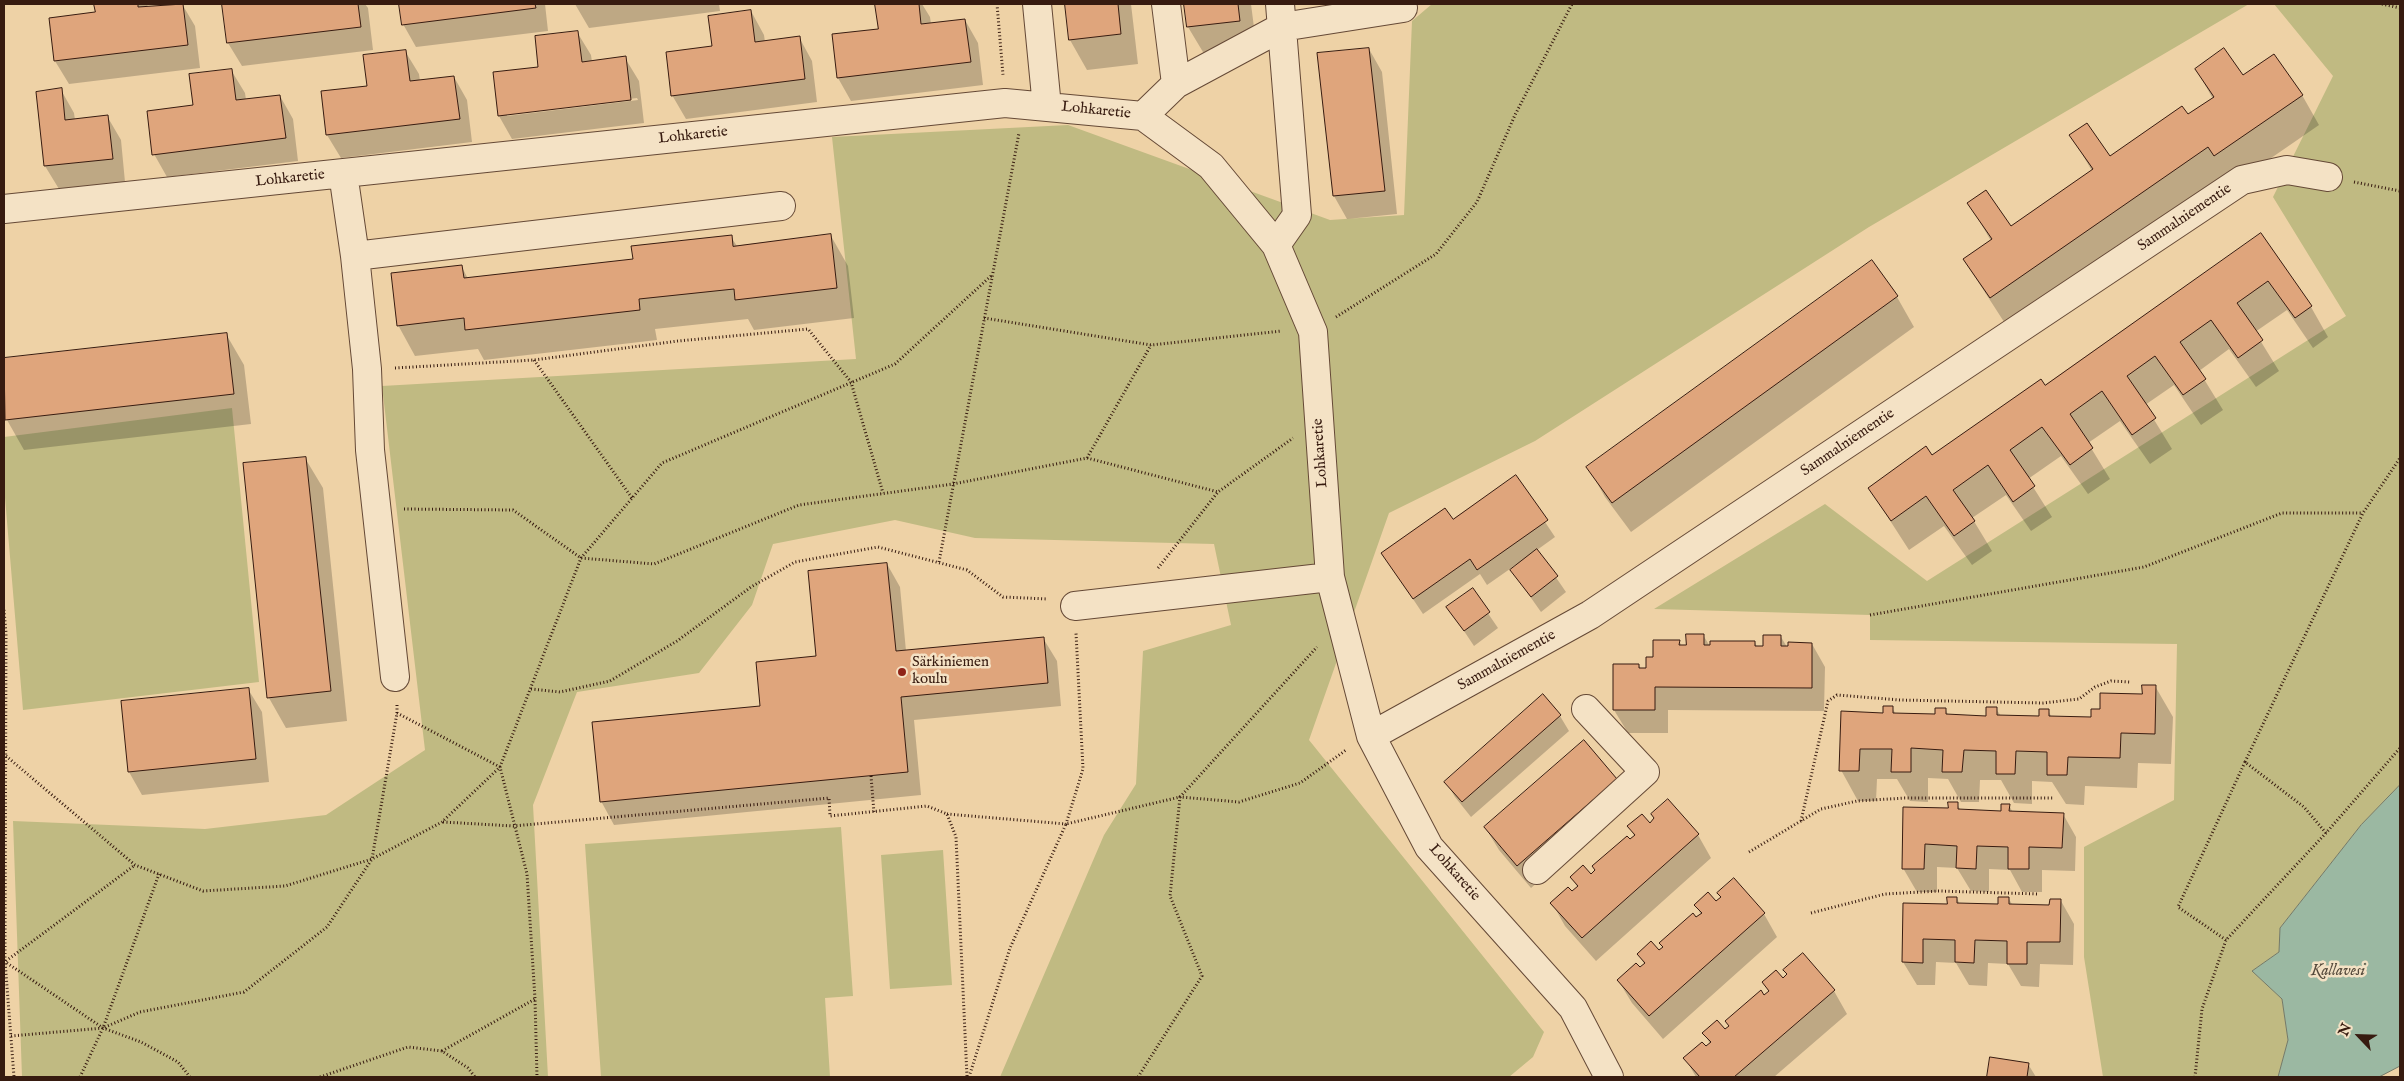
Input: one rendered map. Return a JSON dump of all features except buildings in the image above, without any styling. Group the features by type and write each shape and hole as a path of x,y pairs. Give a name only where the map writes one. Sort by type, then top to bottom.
{"street":[{"path":"1038,4 1047,107"},
{"path":"1166,4 1176,84"},
{"path":"1143,116 1176,84 1281,15 1403,8"},
{"path":"1276,245 1297,215 1281,15"},
{"name":"Lohkaretie","path":"4,209 1005,103 1143,116 1211,166 1276,245 1313,332 1330,577 1371,736 1429,847 1573,1008 1609,1077"},
{"name":"Sammalniementie","path":"1371,736 1590,615 2242,180 2287,170 2328,177"},
{"path":"343,173 355,256 367,369 370,450 395,677"},
{"path":"355,256 781,206"},
{"path":"1075,606 1330,577"},
{"path":"1537,870 1645,772 1586,709"}],"path":[{"path":"997,4 1005,103"},
{"path":"984,318 1151,345 1282,331 1313,332 1436,254 1477,202 1515,115 1572,4"},
{"path":"2382,4 2400,8"},
{"path":"939,562 1020,130"},
{"path":"2328,177 2400,191"},
{"path":"6,756 134,864 203,892 285,886 372,859 442,822 500,767 581,558 662,463 895,364 992,275"},
{"path":"367,369 534,360 678,341 808,329 851,382 883,493"},
{"path":"1087,458 1151,345"},
{"path":"534,360 632,498"},
{"path":"1133,600 1218,492 1295,437"},
{"path":"376,509 513,510 581,558 654,564 799,505 954,484 1087,458 1218,492"},
{"path":"2226,940 2178,907 2363,513 2400,458"},
{"path":"1870,616 2144,567 2282,513 2363,513"},
{"path":"531,689 560,692 610,681 678,641 751,587 795,562 878,547 968,570 1003,597 1067,600 1075,606 1083,769 1066,824 1010,948 968,1077"},
{"path":"4,610 6,633 4,961 14,1077"},
{"path":"1138,1077 1202,976 1170,896 1180,797 1320,644"},
{"path":"11,1036 104,1028 140,1012 244,992 326,927 372,859 397,713 395,677"},
{"path":"1801,820 1828,701 1837,695 1900,700 2043,703 2079,699 2095,687 2111,681 2130,682"},
{"path":"397,713 500,767 513,826 527,874 535,999 537,1077"},
{"path":"442,822 513,826 829,798 830,816 874,813 927,806 948,814 1066,824 1180,797 1239,802 1248,800 1300,783 1351,746 1371,736"},
{"path":"2195,1077 2202,1009 2226,940 2326,833 2400,748"},
{"path":"2245,762 2304,807 2326,833"},
{"path":"871,776 874,813"},
{"path":"1749,852 1821,809 1857,801 1905,798 2053,798"},
{"path":"948,814 956,837 968,1077"},
{"path":"4,961 134,864"},
{"path":"80,1077 104,1028 160,874"},
{"path":"1811,913 1885,894 1938,891 2039,894"},
{"path":"4,961 104,1028 141,1042 178,1062 190,1077"},
{"path":"442,1050 535,999"},
{"path":"320,1077 408,1047 442,1050 468,1068 475,1077"}],"shaded area":[{"path":"1432,4 2249,4 1869,227 1535,441 1389,513 1309,740 1544,1032 1533,1057 1509,1077 1000,1077 1104,835 1136,784 1143,651 1231,625 1214,544 975,538 895,520 773,544 752,605 699,673 577,692 533,805 548,1077 22,1077 13,821 205,829 326,815 425,750 382,386 856,359 832,137 1068,125 1330,220 1404,215 1412,21"},
{"path":"2274,4 2400,4 2400,785 2361,825 2280,928 2279,952 2252,971 2282,999 2288,1040 2278,1077 2103,1077 2084,957 2084,847 2174,800 2177,644 1870,640 1870,615 1654,609 1825,504 1927,581 2346,316 2273,197 2333,76"},
{"path":"232,408 259,682 23,710 4,486 4,437"},
{"path":"841,827 853,996 825,998 830,1077 601,1077 585,844"},
{"path":"943,850 952,985 890,989 881,855"}],"water":[{"name":"Kallavesi","path":"2400,785 2400,1066 2379,1077 2278,1077 2288,1040 2282,999 2252,971 2279,952 2280,928 2361,825"}],"place":[{"name":"Särkiniemen koulu","path":"902,672"}]}
